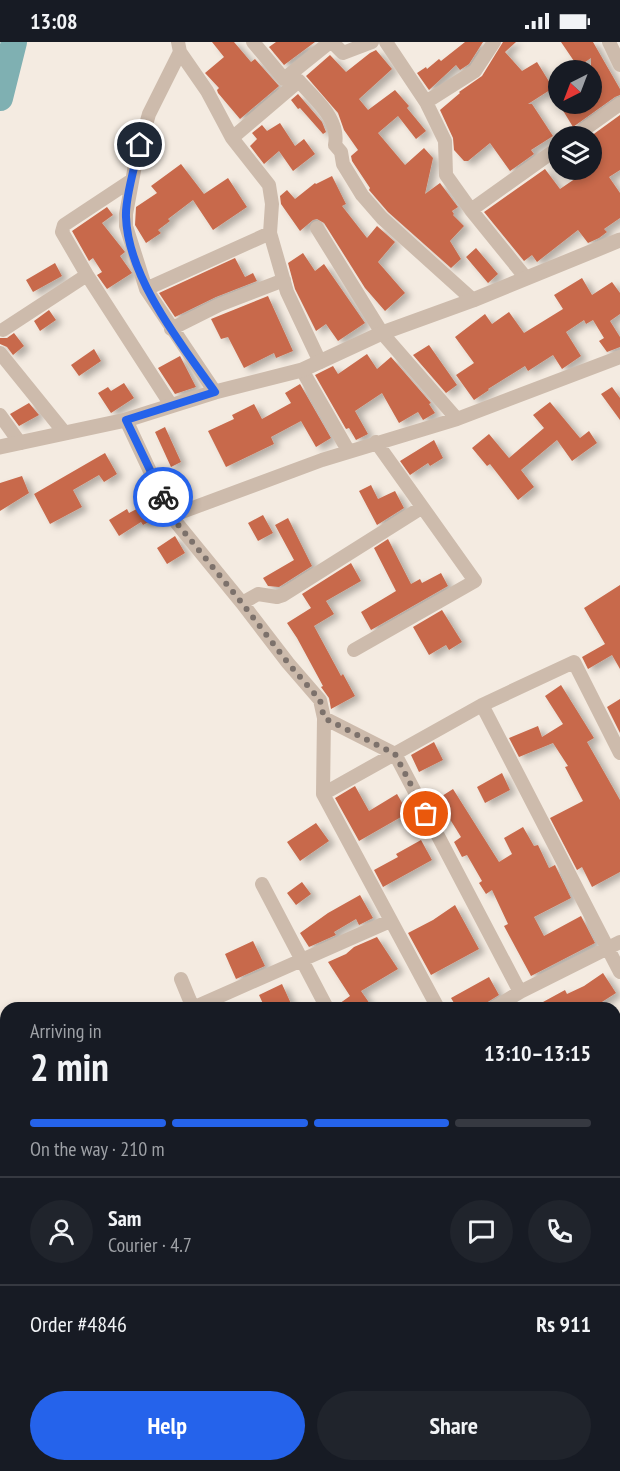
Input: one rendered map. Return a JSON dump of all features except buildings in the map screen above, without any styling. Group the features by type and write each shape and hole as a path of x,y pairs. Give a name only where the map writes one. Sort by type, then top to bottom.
{"street":[{"path":"253,42 284,79 299,81 333,120 335,145 341,152 343,164 362,195 382,218 473,300"},
{"path":"284,79 331,42 343,52 372,42"},
{"path":"386,42 426,102 446,141 446,175 526,278"},
{"path":"426,102 475,71 494,42"},
{"path":"609,42 620,65"},
{"path":"179,47 207,91 232,138 269,185 272,204 270,233 287,292 320,362"},
{"path":"179,47 149,114 132,180 126,226 146,289 215,392"},
{"path":"232,138 299,81"},
{"path":"589,126 620,104"},
{"path":"471,210 548,155"},
{"path":"132,180 62,228 62,232 171,405"},
{"path":"317,228 382,333 457,418"},
{"path":"146,289 270,233"},
{"path":"0,447 126,420 215,392 302,370 382,333 473,300 620,240"},
{"path":"3,330 87,275"},
{"path":"171,329 219,305 284,280"},
{"path":"0,353 64,432"},
{"path":"171,516 376,442 457,418 620,357"},
{"path":"302,370 348,452"},
{"path":"0,415 20,442"},
{"path":"126,420 171,516 320,700 324,718 323,794 435,1002"},
{"path":"354,650 476,581 421,508 376,442"},
{"path":"242,603 258,594 277,597 283,595 421,508"},
{"path":"323,794 482,705 574,662 620,753"},
{"path":"482,705 614,945 620,972"},
{"path":"324,718 395,754 520,992"},
{"path":"262,884 303,961 322,1002"},
{"path":"207,1002 390,921"},
{"path":"504,1002 614,945"},
{"path":"181,979 191,1002"}],"waterway":[{"path":"0,98 14,42"}],"way so far":[{"path":"163,497 171,516 320,700 324,718 395,754 426,814"}],"route":[{"path":"140,145 126,214 130,243 146,289 215,392 126,420 163,497"}]}
